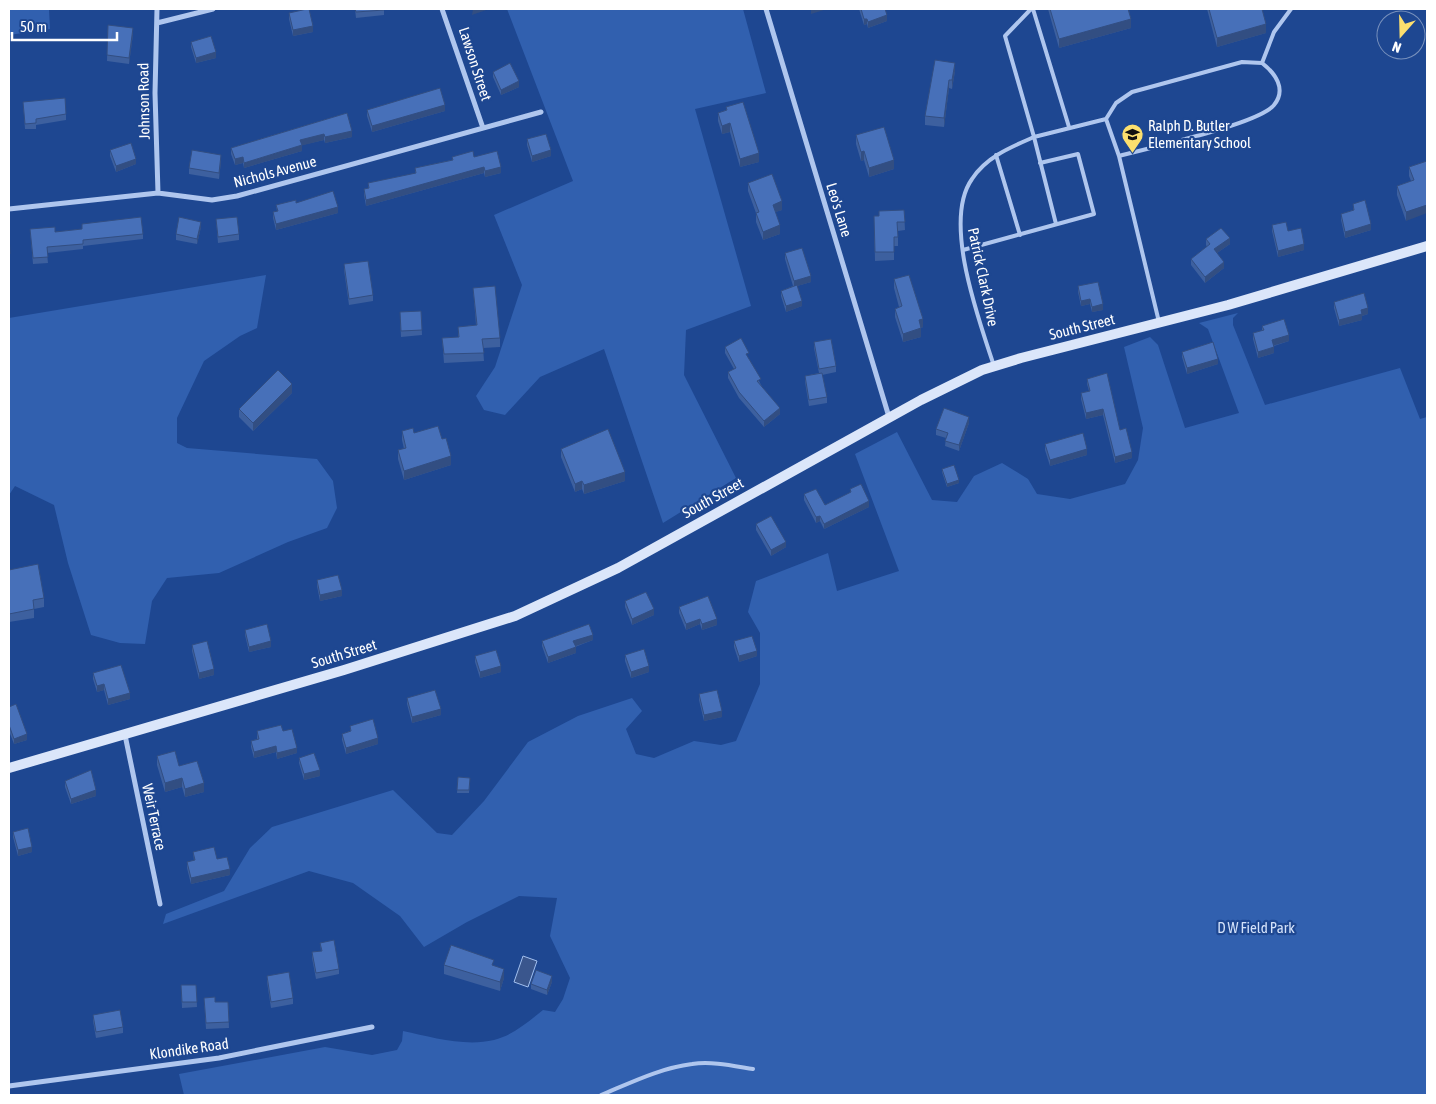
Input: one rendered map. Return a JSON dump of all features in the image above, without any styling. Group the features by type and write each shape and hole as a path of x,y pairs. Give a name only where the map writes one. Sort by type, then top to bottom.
{"street":[{"name":"Johnson Road","path":"156,9 155,93 158,193"},
{"path":"157,22 213,9"},
{"name":"Lawson Street","path":"442,9 483,128"},
{"name":"Leo's Lane","path":"766,9 889,418"},
{"name":"Nichols Avenue","path":"9,209 158,193 212,200 237,196 541,112"},
{"name":"South Street","path":"9,768 439,641 538,606 649,551 944,388 994,366 1160,323 1427,246"},
{"name":"Weir Terrace","path":"125,735 160,904"},
{"name":"Klondike Road","path":"9,1086 219,1058 372,1027"}],"lane":[{"path":"1056,224 1034,137 1005,36 1032,9 1069,127"},
{"path":"1262,63 1274,32 1291,9"},
{"path":"1119,156 1243,122 1268,111 1277,99 1280,86 1270,70 1262,63 1242,62 1132,92 1116,103 1106,119 1119,156 1160,323"},
{"name":"Patrick Clark Drive","path":"994,366 981,326 963,250 960,231 962,200 972,178 996,155 1034,137 1106,119"},
{"path":"963,250 1094,214 1078,154 1040,163"},
{"path":"996,155 1020,235"},
{"path":"601,1095 654,1074 692,1064 753,1069"}],"green space":[{"path":"9,9 49,9 50,29 9,35"},
{"path":"507,9 743,9 766,93 695,109 751,306 686,330 684,375 736,478 663,523 604,349 540,377 505,415 484,410 476,396 495,367 522,285 494,215 573,181"},
{"path":"266,275 257,328 240,336 204,361 177,418 177,443 187,448 317,459 333,481 337,508 327,528 288,542 219,573 167,578 152,601 145,644 120,643 91,635 68,563 54,505 15,486 9,495 9,318"},
{"name":"D W Field Park","path":"1238,313 1233,318 1233,325 1265,405 1400,368 1420,419 1427,417 1427,1095 184,1095 179,1074 325,1047 372,1055 397,1050 402,1041 403,1031 460,1042 483,1042 501,1038 543,1010 555,1012 563,999 570,978 550,936 557,898 519,896 467,922 424,947 400,916 353,883 309,871 163,924 166,914 224,891 250,848 272,827 393,790 437,833 452,835 484,801 528,742 578,716 632,698 642,711 626,729 636,754 654,758 694,741 721,745 736,741 760,684 760,633 748,612 756,581 828,553 837,591 899,571 855,454 897,432 932,500 957,502 974,476 1002,463 1028,479 1037,494 1070,499 1125,484 1138,460 1143,428 1124,347 1150,337 1158,345 1185,428 1239,413 1208,329 1199,323"}],"shaded area":[{"path":"523,956 537,961 528,987 514,982"}],"building":[{"path":"309,9 313,26 293,30 289,13"},
{"path":"355,9 384,9 384,10 356,12"},
{"path":"861,9 885,9 887,15 868,22 867,19 864,19"},
{"path":"1050,9 1128,9 1131,19 1059,39"},
{"path":"1209,9 1262,9 1266,24 1217,38"},
{"path":"108,25 133,28 129,58 107,55"},
{"path":"211,36 216,52 196,58 191,42"},
{"path":"935,60 955,63 952,80 949,80 944,118 925,116"},
{"path":"510,63 519,81 501,90 493,72"},
{"path":"440,88 445,105 372,126 367,110"},
{"path":"65,98 66,114 36,119 36,123 25,124 23,102"},
{"path":"743,102 759,153 740,159 730,123 722,126 718,113 727,110 726,107"},
{"path":"347,113 352,131 325,137 324,134 300,140 302,145 244,163 243,157 235,159 231,148"},
{"path":"884,127 894,160 869,168 864,151 861,152 856,135"},
{"path":"546,134 551,150 532,156 527,139"},
{"path":"131,143 136,159 116,166 110,150"},
{"path":"192,150 221,155 219,173 189,168"},
{"path":"473,151 474,157 497,151 501,167 485,171 484,167 366,200 364,189 369,188 368,183 416,173 415,168 453,160 452,157"},
{"path":"1427,161 1427,205 1406,212 1397,186 1414,180 1409,167"},
{"path":"772,174 782,201 773,205 780,225 763,232 756,213 759,212 748,183"},
{"path":"333,191 338,207 276,224 273,212 278,211 276,205 296,200 296,203"},
{"path":"1365,200 1371,224 1345,232 1341,214 1354,210 1353,204"},
{"path":"904,210 905,222 897,222 898,237 894,237 894,252 875,252 874,216 879,216 879,211"},
{"path":"141,217 143,234 83,240 83,244 47,247 48,257 33,258 30,229 55,227 55,232 82,229 82,224"},
{"path":"179,217 201,222 197,239 176,234"},
{"path":"237,217 239,234 218,237 216,219"},
{"path":"1286,222 1288,231 1301,228 1304,244 1278,251 1272,225"},
{"path":"1221,228 1230,238 1214,249 1224,262 1205,277 1191,259 1210,244 1206,239"},
{"path":"802,248 811,276 794,281 785,253"},
{"path":"368,261 373,295 349,299 344,264"},
{"path":"909,275 923,319 919,320 921,328 903,334 895,309 902,306 894,279"},
{"path":"1098,282 1103,304 1092,307 1090,299 1081,301 1078,286"},
{"path":"797,285 802,301 786,306 781,291"},
{"path":"495,286 500,338 482,339 484,353 444,354 442,338 459,337 458,327 477,325 473,288"},
{"path":"1364,293 1368,308 1361,310 1362,314 1339,320 1334,302"},
{"path":"421,311 422,330 401,331 400,312"},
{"path":"1284,319 1289,335 1272,340 1274,347 1258,352 1253,333 1264,330 1262,326"},
{"path":"741,338 749,353 746,354 761,379 757,381 780,408 764,421 739,392 728,372 736,368 725,347"},
{"path":"831,339 836,366 819,369 814,342"},
{"path":"1213,342 1218,359 1187,368 1182,352"},
{"path":"278,370 292,384 253,423 239,409"},
{"path":"822,373 827,397 809,400 805,376"},
{"path":"1107,373 1120,430 1126,428 1132,452 1115,457 1103,409 1086,413 1081,393 1090,391 1087,379"},
{"path":"944,408 969,417 959,445 945,441 948,433 936,429"},
{"path":"438,426 442,439 446,438 451,456 404,471 398,450 406,448 402,431 413,428 414,433"},
{"path":"608,429 625,472 584,485 582,481 575,484 561,449"},
{"path":"1083,433 1087,449 1050,460 1045,444"},
{"path":"954,465 959,480 947,484 942,469"},
{"path":"861,484 869,501 824,524 820,516 816,517 804,494 816,489 825,505 851,492 850,489"},
{"path":"771,516 786,542 771,550 756,524"},
{"path":"38,564 44,598 33,600 34,609 9,614 9,570"},
{"path":"338,575 342,590 320,595 317,580"},
{"path":"646,592 654,609 632,619 625,601"},
{"path":"708,596 717,619 702,624 700,619 686,624 679,607"},
{"path":"267,624 271,641 249,647 245,630"},
{"path":"589,624 593,635 573,641 576,647 548,657 542,641"},
{"path":"752,636 757,651 739,656 734,641"},
{"path":"207,641 214,669 199,673 192,645"},
{"path":"644,649 649,666 631,672 625,655"},
{"path":"496,650 501,666 480,672 475,656"},
{"path":"121,665 130,693 108,699 104,684 97,686 93,673"},
{"path":"435,690 441,709 412,717 407,698"},
{"path":"717,690 722,711 704,715 699,694"},
{"path":"16,704 27,734 14,739 9,725 9,707"},
{"path":"373,719 378,738 346,748 342,734 351,731 350,726"},
{"path":"281,725 283,731 292,729 297,748 277,753 276,746 254,752 251,741 259,739 257,731"},
{"path":"175,751 179,766 197,761 204,783 185,789 182,778 165,783 157,756"},
{"path":"314,753 320,770 304,774 299,758"},
{"path":"91,770 96,790 71,799 65,781"},
{"path":"458,777 470,778 469,790 457,790"},
{"path":"28,828 32,847 18,850 13,832"},
{"path":"214,847 217,859 227,857 230,869 191,878 187,862 195,860 193,852"},
{"path":"334,940 339,969 316,973 312,952 322,951 320,943"},
{"path":"451,945 494,960 492,965 504,969 500,982 444,965"},
{"path":"536,970 552,976 547,990 531,984"},
{"path":"289,972 293,998 271,1002 267,976"},
{"path":"181,985 196,985 197,1002 182,1002"},
{"path":"215,997 215,1002 228,1002 229,1022 206,1023 204,998"},
{"path":"120,1010 123,1027 96,1032 93,1015"}],"place":[{"name":"Ralph D. Butler Elementary School","path":"1132,154"}]}
